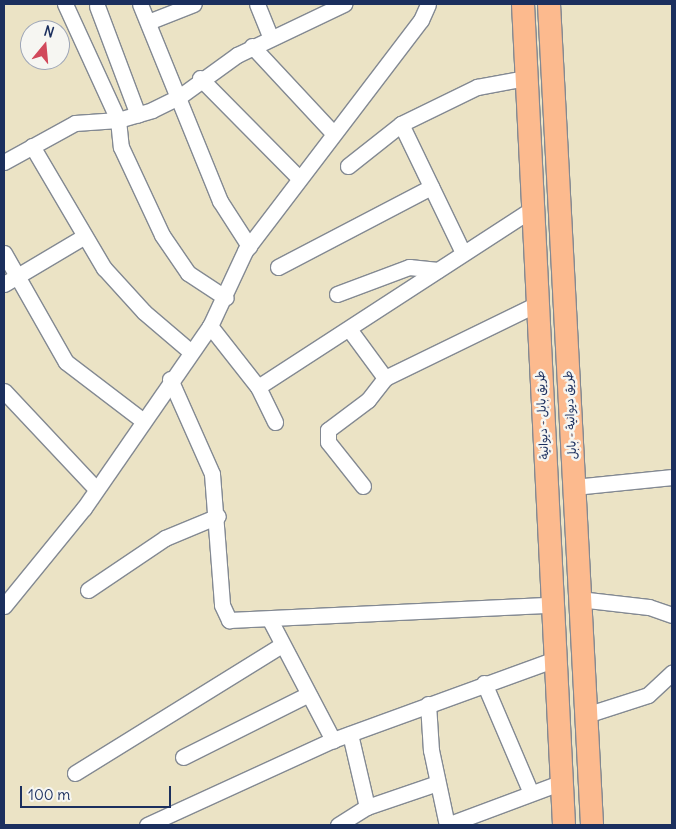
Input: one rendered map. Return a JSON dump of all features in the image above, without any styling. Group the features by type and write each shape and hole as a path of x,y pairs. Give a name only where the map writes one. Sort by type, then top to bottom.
{"highway":[{"name":"طريق بابل - ديوانية","path":"523,4 553,660 564,825"},
{"name":"طريق ديوانية - بابل","path":"549,4 592,825"},
{"path":"541,391 554,400 569,392"},
{"path":"542,424 556,415 570,424"},
{"path":"557,716 586,715"}],"street":[{"path":"65,4 118,120 121,147 162,234 188,273 226,298"},
{"path":"140,4 220,201 249,246"},
{"path":"148,22 194,4"},
{"path":"257,4 271,38"},
{"path":"4,162 75,123 118,120 138,115 178,97 200,78 252,46 344,4"},
{"path":"4,606 96,489 142,420 210,326 226,298 249,246 333,133 421,20 428,4"},
{"path":"97,6 138,115"},
{"path":"252,46 333,133"},
{"path":"200,78 299,178"},
{"path":"348,166 401,124 477,87 526,78"},
{"path":"401,124 464,253"},
{"path":"32,146 83,237 104,268 144,312 191,352"},
{"path":"278,267 431,187"},
{"path":"258,387 532,209"},
{"path":"10,280 83,237"},
{"path":"4,253 10,280 66,362 142,420"},
{"path":"337,294 409,267 438,270"},
{"path":"363,486 326,436 368,400 385,378 537,304"},
{"path":"210,326 258,387 275,422"},
{"path":"349,328 385,378"},
{"path":"170,380 212,474 218,516 224,614 238,621 551,605"},
{"path":"4,391 96,489"},
{"path":"574,488 672,477"},
{"path":"88,590 165,538 218,516"},
{"path":"580,599 649,607 672,615"},
{"path":"270,620 280,646 334,740"},
{"path":"75,773 280,646"},
{"path":"147,825 334,740 484,683 553,660"},
{"path":"586,715 648,696 672,672"},
{"path":"484,683 530,791"},
{"path":"182,756 307,695"},
{"path":"428,704 437,783 447,825 530,791 562,782"},
{"path":"350,734 367,807"},
{"path":"338,825 367,807 437,783"}]}
